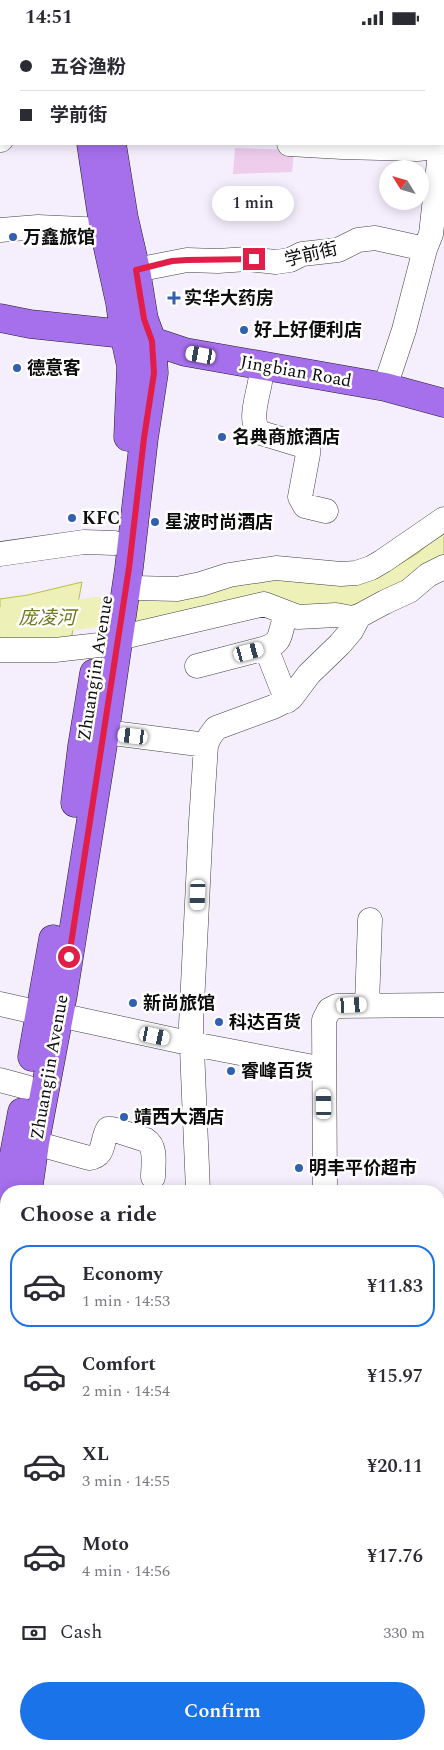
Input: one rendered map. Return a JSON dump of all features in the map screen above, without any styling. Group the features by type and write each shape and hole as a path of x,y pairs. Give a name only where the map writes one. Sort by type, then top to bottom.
{"main road":[{"name":"Zhuangjin Avenue","path":"7,1185 26,1087 49,1014 104,732 114,643 154,373 120,303 104,230 91,145"},
{"name":"Zhuangjin Avenue","path":"112,145 144,319 139,345 131,366 128,433 113,546 122,589"},
{"name":"Jingbian Road","path":"0,318 139,345 385,387 444,403"},
{"name":"Jingbian Road","path":"0,327 92,344 139,345 261,375 382,397 444,413"},
{"name":"Zhuangjin Avenue","path":"29,1185 82,746 114,643"}],"street":[{"path":"307,145 417,149 436,145"},
{"path":"385,387 404,330 425,249 431,234 439,145"},
{"path":"0,230 38,227 104,230"},
{"name":"学前街","path":"136,270 172,261 187,260 218,261 247,259 276,262 290,260 308,253 338,250 358,239 375,238 425,249"},
{"path":"261,375 253,420 257,430 308,449 300,497 306,506 326,511"},
{"path":"122,589 177,589 229,575 276,567 341,574 356,573 371,568 383,561 444,519"},
{"path":"0,554 84,542 113,546"},
{"path":"0,562 113,546"},
{"path":"0,650 56,650 114,643 257,605 271,606 298,617 336,615 352,618 409,591 428,575 444,567"},
{"path":"197,666 266,648 278,642 285,619 289,614"},
{"path":"198,1185 191,1025 206,745 216,728 287,701 309,674 340,645 351,631 359,616"},
{"path":"266,648 287,701"},
{"path":"104,732 206,745"},
{"path":"367,1005 370,920"},
{"path":"0,1004 324,1069"},
{"path":"325,1185 324,1021 329,1011 337,1006 444,1005"},
{"path":"0,1080 26,1087"},
{"path":"35,1143 95,1157 100,1154 106,1132 108,1129 112,1129 146,1139 150,1142 153,1148 153,1177"}],"shaded area":[{"path":"235,148 294,150 292,172 233,174"}],"water":[{"path":"444,530 444,559 371,598 348,607 153,626 160,597 231,582 387,572 418,553"},
{"name":"庞凌河","path":"82,582 72,635 68,640 0,644 0,599 28,595"}],"waterway":[{"name":"庞凌河","path":"0,622 41,620 96,612 174,611 196,605"}],"place":[{"name":"万鑫旅馆","path":"13,237"},
{"name":"实华大药房","path":"174,298"},
{"name":"好上好便利店","path":"244,330"},
{"name":"德意客","path":"17,368"},
{"name":"名典商旅酒店","path":"222,437"},
{"name":"KFC","path":"72,518"},
{"name":"星波时尚酒店","path":"155,522"},
{"name":"新尚旅馆","path":"133,1003"},
{"name":"科达百货","path":"219,1022"},
{"name":"睿峰百货","path":"231,1071"},
{"name":"靖西大酒店","path":"124,1117"},
{"name":"明丰平价超市","path":"299,1168"}],"route":[{"path":"69,957 129,568 148,403 154,373 152,341 144,319 136,270 172,261 254,259"}]}
